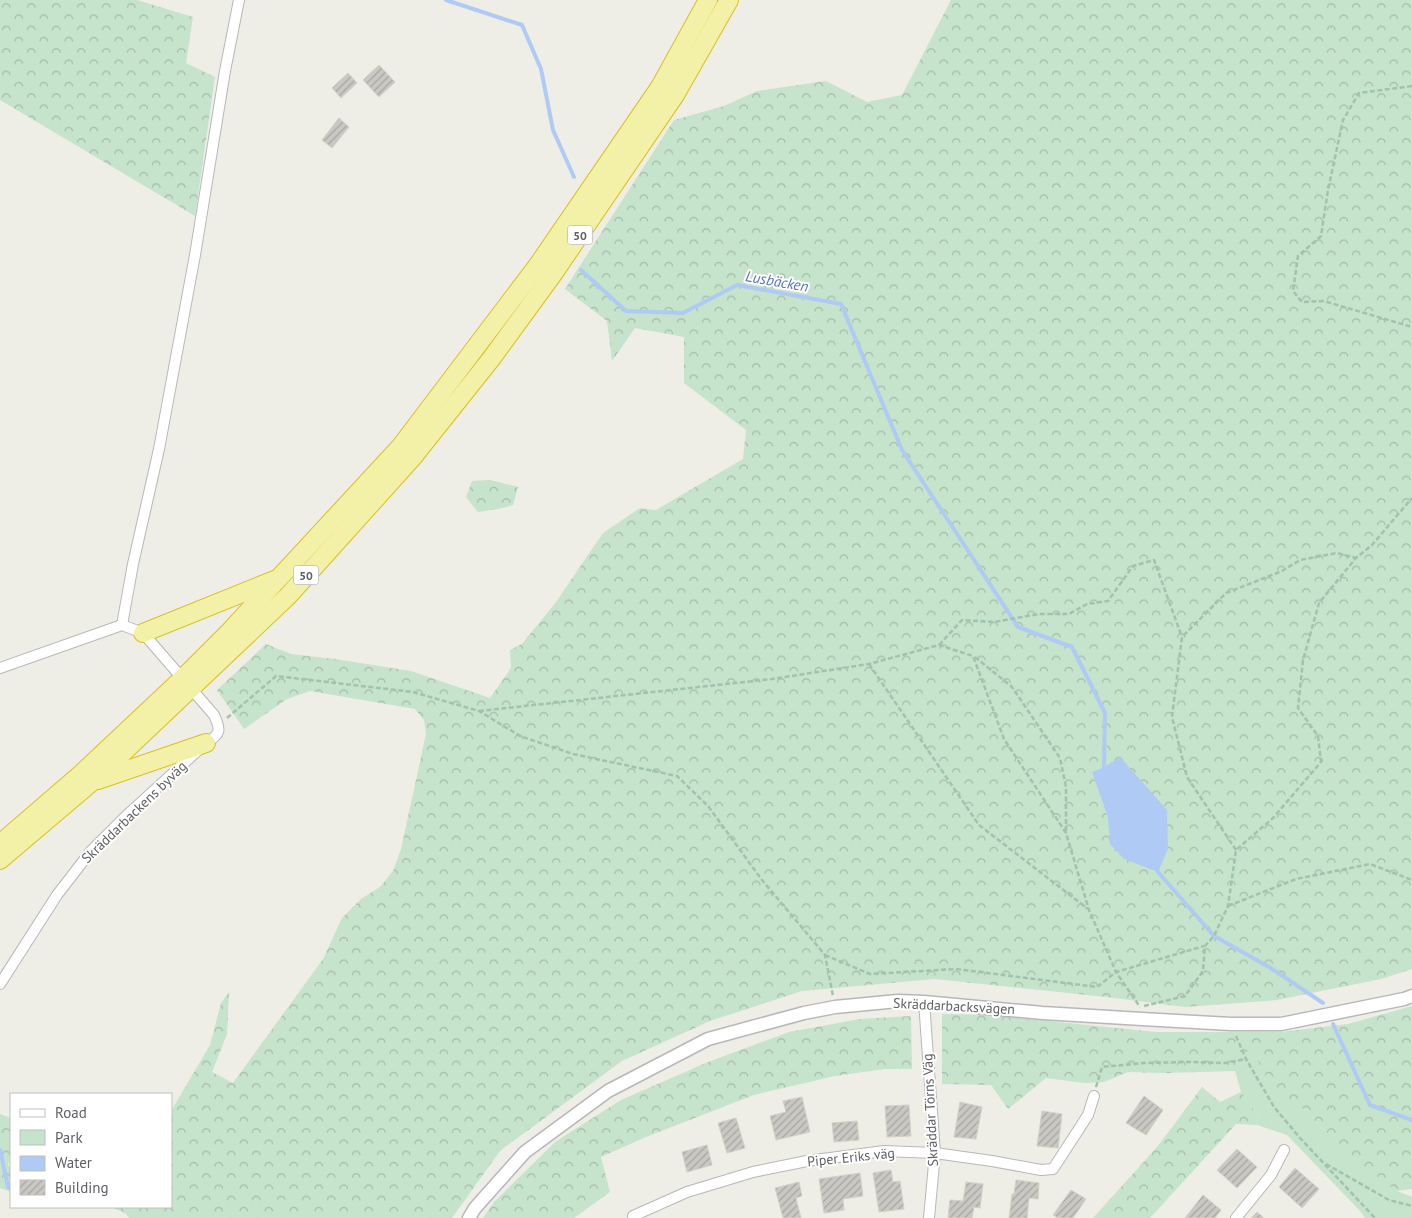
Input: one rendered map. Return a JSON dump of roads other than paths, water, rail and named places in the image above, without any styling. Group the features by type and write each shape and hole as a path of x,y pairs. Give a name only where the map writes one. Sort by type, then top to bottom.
{"highway":[{"name":"50","path":"0,860 93,781 187,683 230,631 282,577 401,446 538,265 660,87 708,0"},
{"name":"50","path":"0,844 281,602 413,457 490,359 553,274 675,94 729,0"},
{"path":"143,633 282,577"},
{"path":"93,781 206,743"}],"street":[{"path":"122,626 195,255 225,70 239,0"},
{"path":"0,668 122,626 143,633 187,683"},
{"name":"Skräddarbackens byväg","path":"0,984 57,894 91,851 206,743 216,738 219,732 219,725 214,715 187,683"},
{"name":"Skräddarbacksvägen","path":"469,1218 475,1208 525,1152 608,1091 708,1039 804,1013 835,1007 898,1001 1043,1012 1141,1013 1231,1024 1281,1024 1404,1000 1412,996"},
{"name":"Skräddar Törns Väg","path":"924,1002 935,1153 930,1218"},
{"name":"Piper Eriks väg","path":"633,1216 687,1192 753,1172 798,1162 884,1151 935,1153 1041,1170 1053,1169 1088,1114 1094,1096"},
{"path":"1236,1218 1271,1175 1284,1150"}],"water":[{"path":"1120,757 1167,810 1168,849 1158,872 1124,859 1110,844 1108,818 1092,772"}],"waterway":[{"name":"Lusbäcken","path":"446,0 522,25 541,69 553,130 574,177"},
{"path":"581,270 626,311 683,313 737,285 841,304 902,450 1018,627 1072,647 1105,713 1104,767 1106,771"},
{"path":"1156,868 1214,936 1269,967 1323,1003"},
{"path":"1333,1024 1370,1105 1412,1120"},
{"path":"0,1150 8,1187 10,1188"}]}
